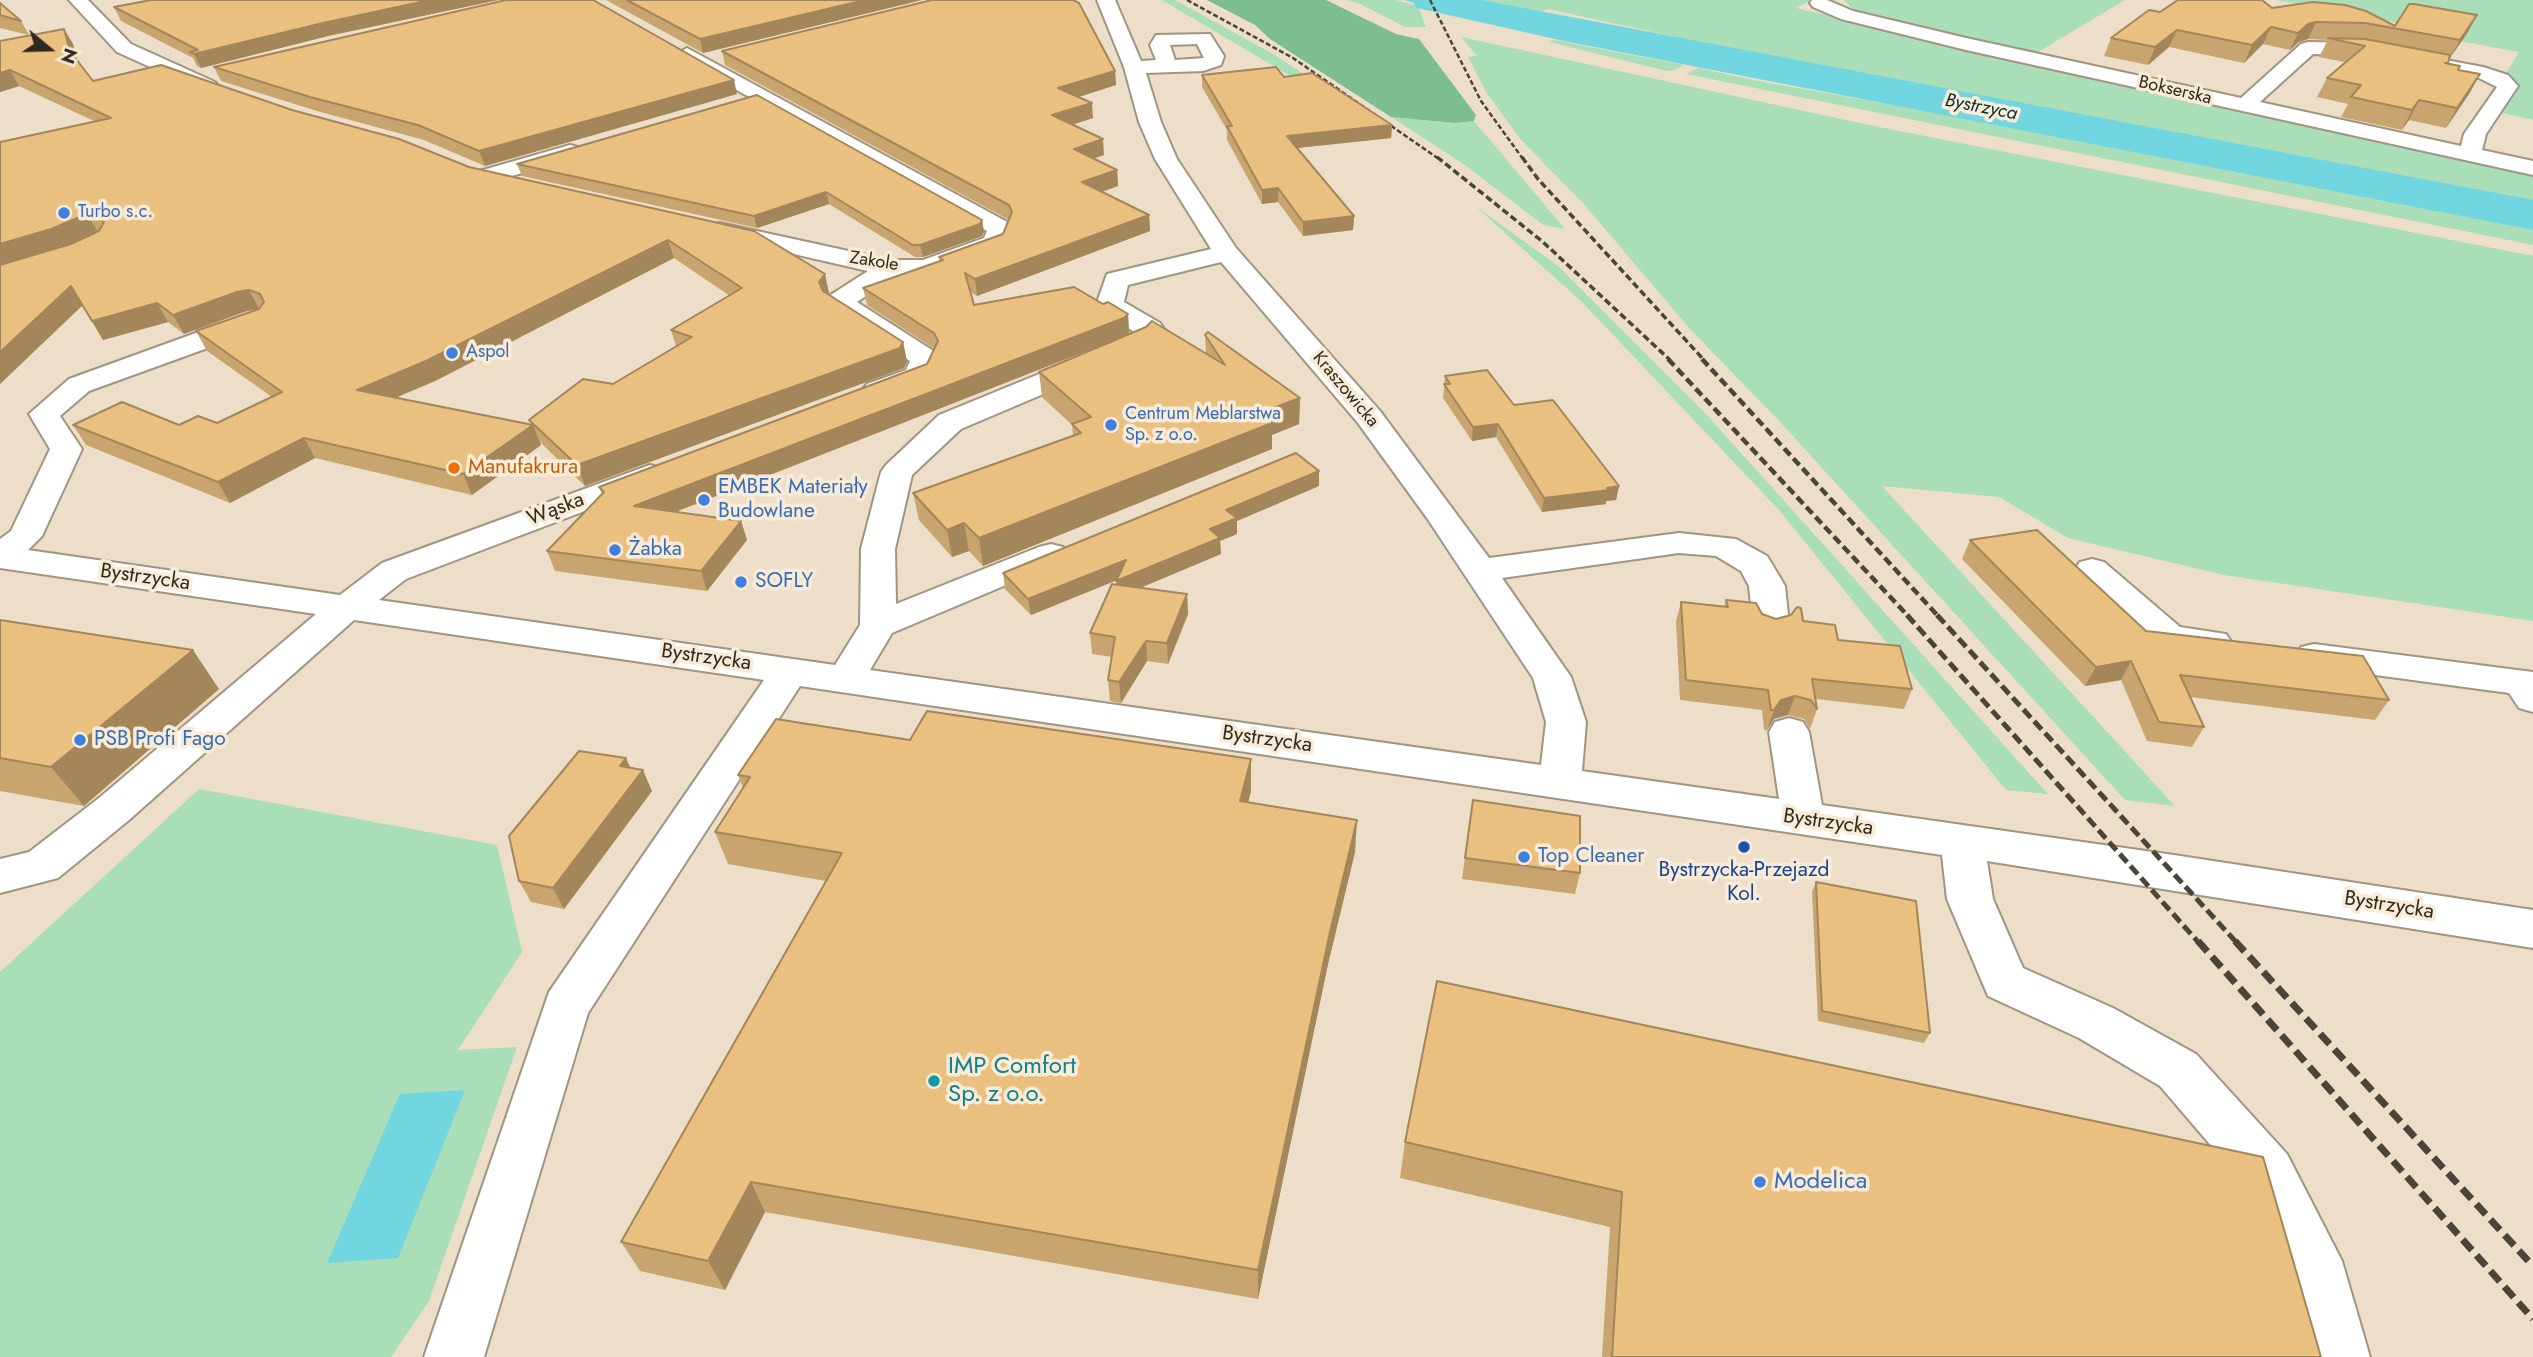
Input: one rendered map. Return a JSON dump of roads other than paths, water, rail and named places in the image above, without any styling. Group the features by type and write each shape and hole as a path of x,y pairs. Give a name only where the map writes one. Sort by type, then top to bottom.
{"street":[{"path":"78,0 124,48 189,80 228,93"},
{"name":"Kraszowicka","path":"1106,0 1134,67 1150,122 1169,166 1227,253 1369,417 1480,570 1552,677 1566,722 1560,784"},
{"name":"Bokserska","path":"1823,2 1847,15 2244,106 2533,168"},
{"path":"94,17 121,12"},
{"name":"Zakole","path":"667,43 1000,228 995,243 926,268 890,268 695,224"},
{"path":"2244,106 2308,48 2356,49 2501,79 2508,86 2475,134 2470,155"},
{"path":"701,62 732,54"},
{"path":"1134,67 1167,65"},
{"path":"189,80 215,74"},
{"path":"737,104 763,96"},
{"path":"535,188 476,173 592,146"},
{"path":"845,679 878,625 878,549 897,472 950,422 1137,344 1150,329 1110,305 1116,280 1168,265 1227,253"},
{"path":"854,399 918,375 925,358 839,302 890,268"},
{"path":"0,557 25,536 66,449 44,414 79,385 258,320"},
{"name":"Wąska","path":"0,876 42,866 114,809 348,606 394,570 674,466"},
{"path":"878,625 1083,541"},
{"path":"1480,570 1679,543 1724,546 1755,564 1767,586 1771,624"},
{"name":"Bystrzycka","path":"0,557 2174,872 2533,929"},
{"path":"2092,570 2170,638 2521,682 2533,699"},
{"path":"454,1357 566,1006 790,671"},
{"path":"1789,732 1803,819"},
{"path":"1962,842 1970,899 2005,982 2096,1023 2178,1070 2268,1172 2314,1261 2340,1357"}],"water":[{"path":"1404,0 1452,0 1538,13 1513,24 1482,17 1458,16"},
{"path":"465,1090 398,1258 327,1263 400,1094"}],"waterway":[{"name":"Bystrzyca","path":"1430,0 1564,29 2533,215"}],"railway":[{"path":"1187,0 1293,58 1439,159"},
{"path":"1430,0 1481,101 1523,159"},
{"path":"1437,157 1543,242 1670,360"},
{"path":"1522,157 1538,179 1704,360"},
{"path":"1668,359 1909,617"},
{"path":"1702,359 1939,617"},
{"path":"1907,615 2199,943"},
{"path":"1937,615 2237,943"},
{"path":"2198,941 2533,1319"},
{"path":"2235,941 2533,1266"}],"place":[{"name":"Turbo s.c.","path":"64,213"},
{"name":"Aspol","path":"452,353"},
{"name":"Centrum Meblarstwa Sp. z o.o.","path":"1111,425"},
{"name":"Manufakrura","path":"454,468"},
{"name":"EMBEK Materiały Budowlane","path":"704,500"},
{"name":"Żabka","path":"615,550"},
{"name":"SOFLY","path":"741,582"},
{"name":"PSB Profi Fago","path":"80,740"},
{"name":"Bystrzycka-Przejazd Kol.","path":"1744,847"},
{"name":"Top Cleaner","path":"1524,857"},
{"name":"IMP Comfort Sp. z o.o.","path":"934,1081"},
{"name":"Modelica","path":"1760,1182"}]}
